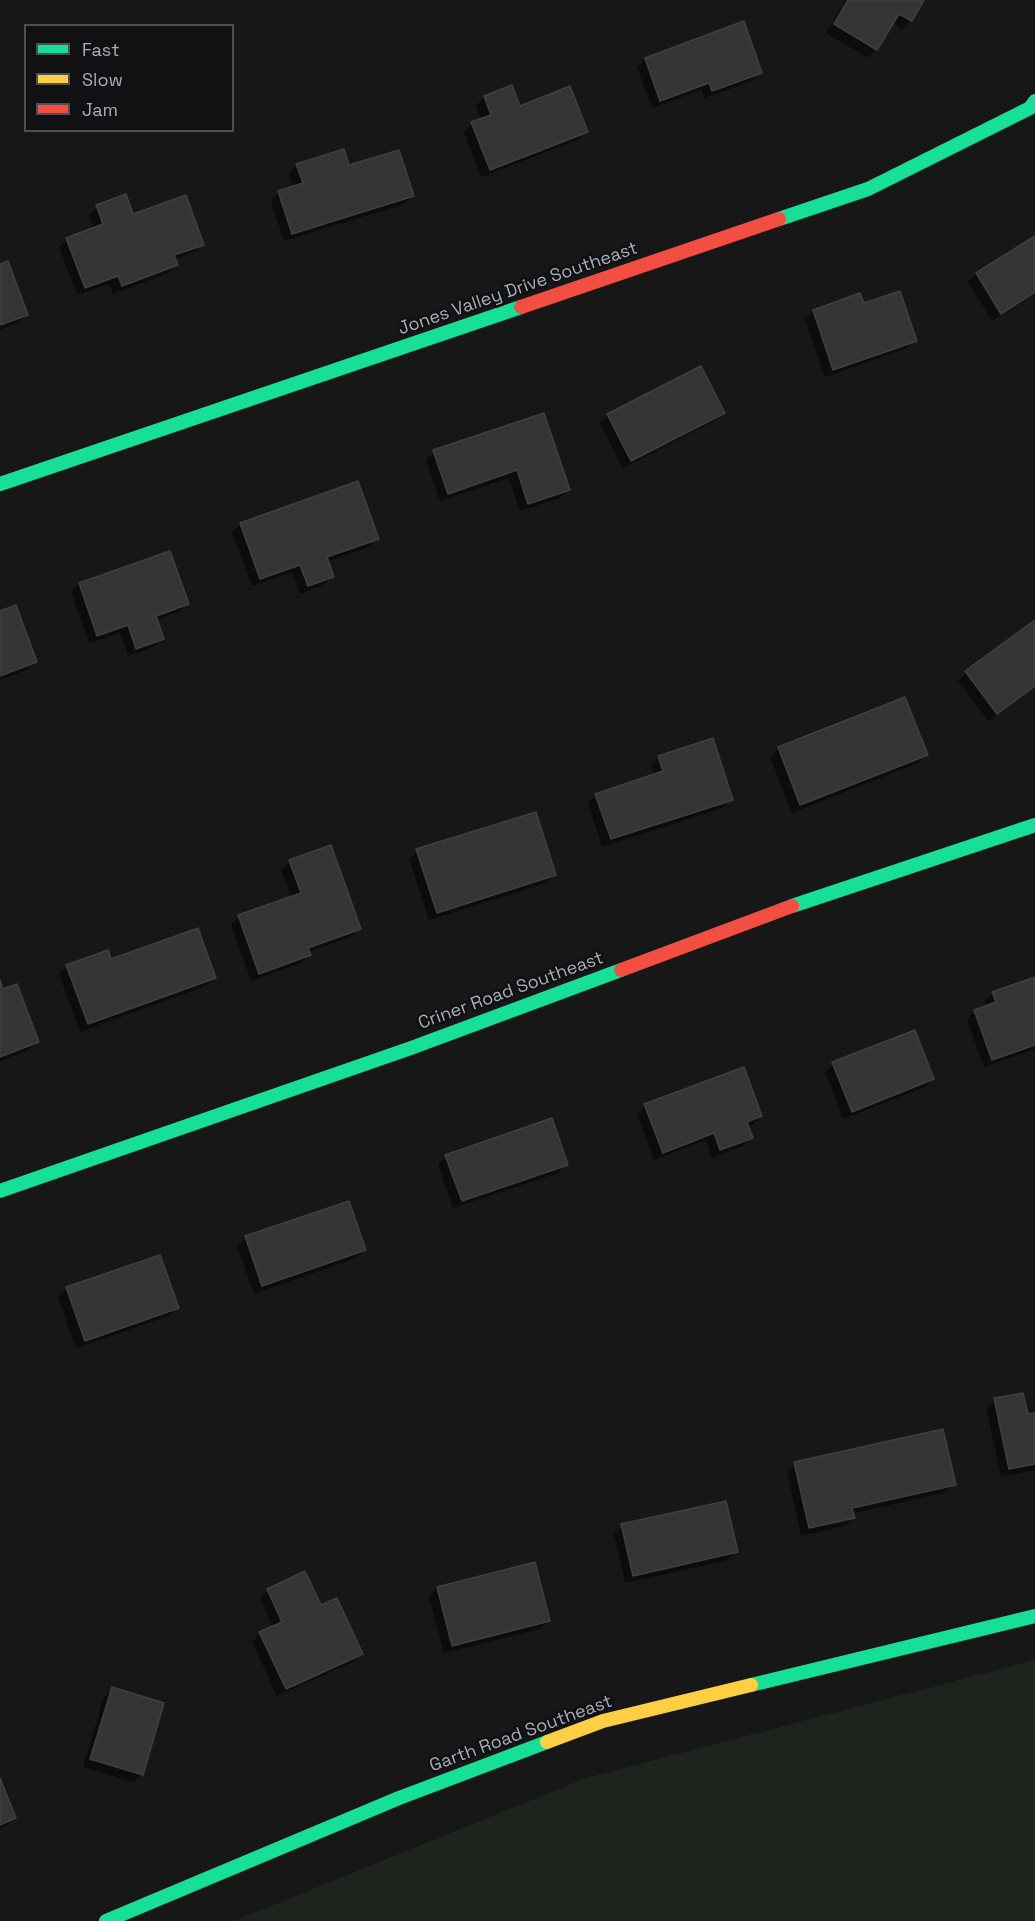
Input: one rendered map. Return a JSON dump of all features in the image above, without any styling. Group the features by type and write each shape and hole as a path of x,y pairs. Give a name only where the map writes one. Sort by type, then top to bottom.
{"street":[{"name":"Jones Valley Drive Southeast","path":"0,484 868,189 1030,108 1035,101"},
{"name":"Criner Road Southeast","path":"0,1191 411,1048 806,901 1035,825"},
{"name":"Garth Road Southeast","path":"106,1921 399,1798 603,1721 1035,1616"}],"shaded area":[{"path":"1035,1660 1035,1921 234,1921 586,1778"}],"building":[{"path":"848,0 924,0 912,21 899,14 877,50 834,24"},
{"path":"744,21 762,73 712,91 709,83 660,101 645,58"},
{"path":"512,85 520,106 570,86 588,132 490,170 471,122 491,115 484,96"},
{"path":"344,149 349,165 399,150 414,196 292,234 278,191 303,183 296,164"},
{"path":"126,194 133,214 186,195 204,245 174,255 178,265 122,286 118,276 85,288 66,238 103,224 96,205"},
{"path":"1035,236 1035,292 1001,314 976,273"},
{"path":"8,261 28,315 0,325 0,264"},
{"path":"900,291 917,341 833,370 813,310 860,293 864,303"},
{"path":"701,366 725,413 631,461 607,414"},
{"path":"544,413 570,490 528,504 517,470 448,494 433,450"},
{"path":"358,481 379,539 327,557 334,577 308,586 300,565 260,579 240,523"},
{"path":"170,551 189,604 156,616 164,639 136,649 128,625 97,636 79,583"},
{"path":"16,605 37,662 0,676 0,611"},
{"path":"1035,620 1035,686 997,714 965,671"},
{"path":"905,697 928,755 800,805 778,747"},
{"path":"713,738 733,800 611,839 595,794 663,771 658,756"},
{"path":"536,812 556,875 437,913 416,849"},
{"path":"331,845 361,929 308,948 311,955 259,974 238,915 301,893 289,860"},
{"path":"198,928 216,978 88,1024 66,965 108,950 111,959"},
{"path":"1035,977 1035,1045 992,1060 974,1010 996,1002 992,992"},
{"path":"0,980 3,989 17,984 39,1042 0,1057"},
{"path":"915,1030 934,1079 852,1112 832,1062"},
{"path":"744,1067 762,1116 747,1122 753,1138 720,1150 714,1133 663,1153 644,1104"},
{"path":"552,1118 568,1165 462,1201 445,1155"},
{"path":"349,1201 366,1250 262,1286 245,1236"},
{"path":"160,1255 179,1308 85,1341 66,1287"},
{"path":"1023,1393 1028,1414 1035,1413 1035,1464 1009,1469 994,1398"},
{"path":"943,1429 956,1485 852,1508 855,1518 809,1528 794,1462"},
{"path":"726,1501 738,1552 633,1576 621,1524"},
{"path":"535,1562 550,1621 452,1646 437,1587"},
{"path":"305,1571 321,1605 337,1598 363,1654 286,1689 259,1632 282,1622 267,1589"},
{"path":"112,1687 164,1703 143,1775 90,1759"},
{"path":"0,1778 16,1818 0,1825"}],"traffic: fast":[{"path":"779,219 868,189 1030,108 1035,101"},
{"path":"0,484 521,307"},
{"path":"792,906 1035,825"},
{"path":"0,1191 411,1048 621,970"},
{"path":"751,1685 1035,1616"},
{"path":"106,1921 399,1798 547,1742"}],"traffic: slow":[{"path":"547,1742 603,1721 751,1685"}],"traffic: jam":[{"path":"521,307 779,219"},
{"path":"621,970 792,906"}]}
